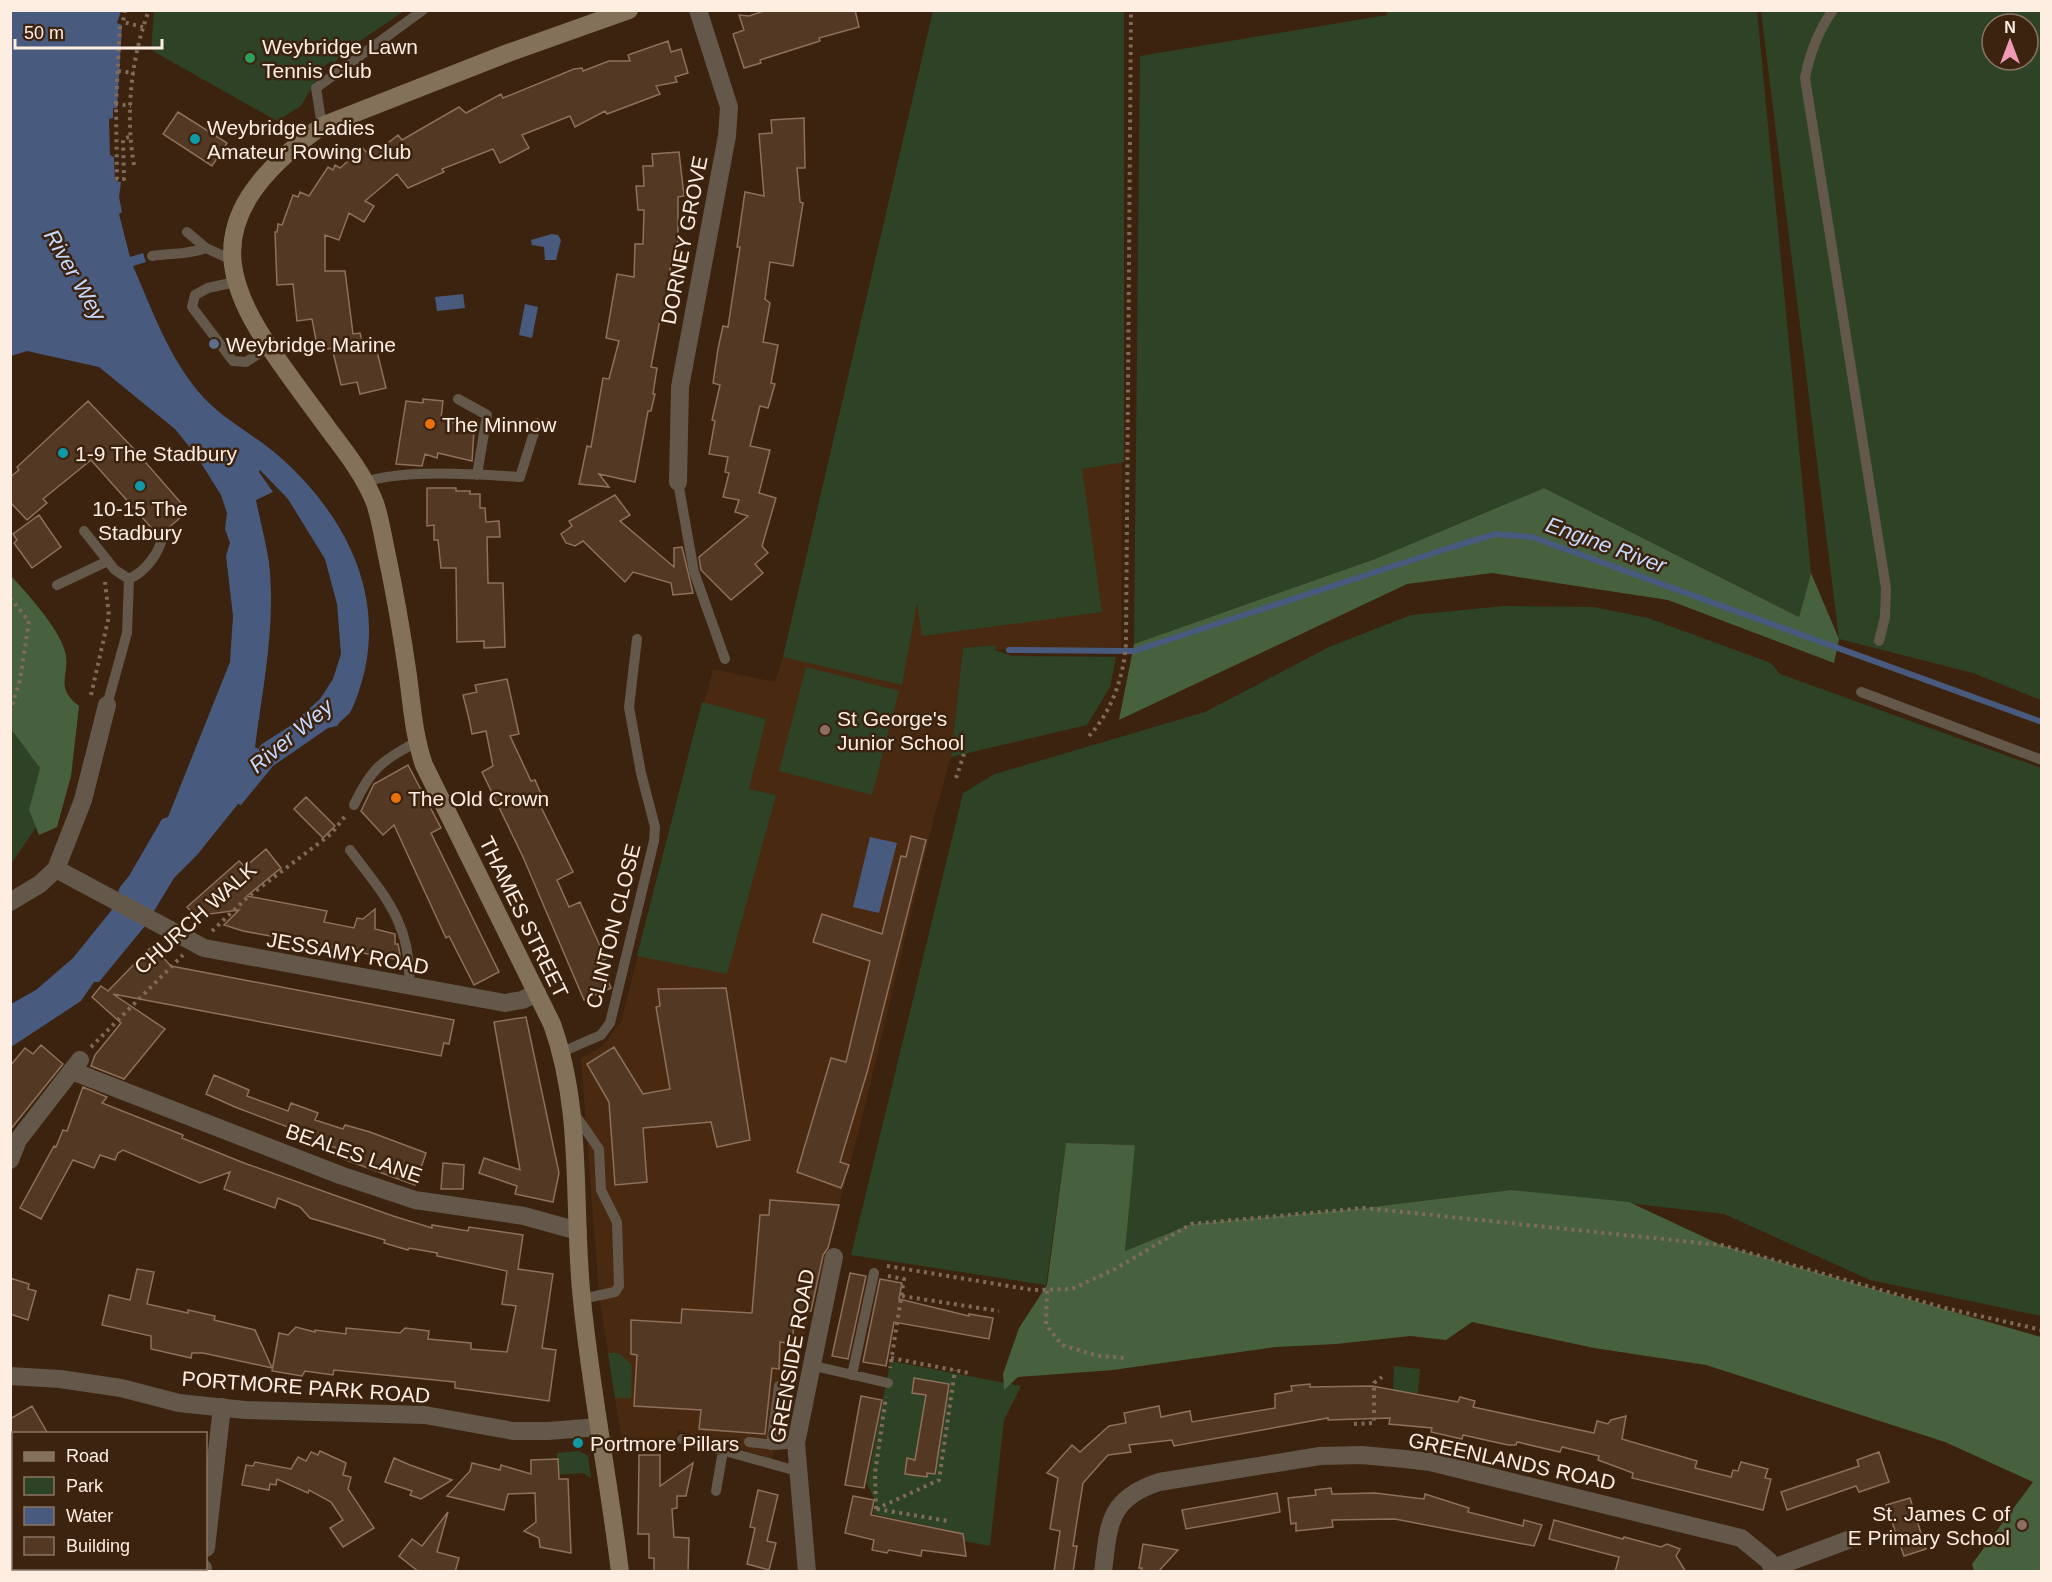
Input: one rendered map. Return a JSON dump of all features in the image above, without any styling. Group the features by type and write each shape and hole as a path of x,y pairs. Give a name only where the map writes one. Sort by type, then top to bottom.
{"street":[{"name":"THAMES STREET","path":"620,1572 581,1299 572,1110 562,1052 537,993 436,794 416,742 396,595 375,502 337,440 268,348 243,303 235,282 232,243 238,219 252,194 283,157 322,126 508,53 629,10"},
{"name":"DORNEY GROVE","path":"678,482 680,387 727,136 729,107 698,10"},
{"path":"10,902 40,884 56,869 83,800 99,701"},
{"name":"JESSAMY ROAD","path":"56,869 195,943 230,954 505,1003 522,1000 537,993"},
{"path":"10,1160 14,1138 76,1065"},
{"name":"BEALES LANE","path":"76,1065 190,1116 340,1175 415,1200 524,1216 578,1231"},
{"name":"GRENSIDE ROAD","path":"807,1572 796,1471 796,1443 810,1365 834,1257"},
{"name":"PORTMORE PARK ROAD","path":"10,1376 70,1380 121,1388 178,1403 222,1407 425,1415 513,1431 599,1427"},
{"path":"207,1539 222,1407"},
{"name":"GREENLANDS ROAD","path":"1103,1572 1113,1519 1122,1502 1135,1490 1159,1482 1337,1455 1430,1462 1741,1538 1769,1561 1773,1570"},
{"path":"1773,1570 1848,1540"}],"lane":[{"path":"322,126 316,88 423,10"},
{"path":"1833,10 1821,27 1805,78 1886,588 1885,617 1879,641"},
{"path":"187,232 207,248 232,260"},
{"path":"152,256 171,253 188,255 207,248"},
{"path":"235,282 207,288 195,295 192,307 233,361 246,363 268,348"},
{"path":"458,399 487,415 477,474"},
{"path":"364,482 382,477 477,474 520,477 537,423"},
{"path":"678,482 694,572 725,659"},
{"path":"84,531 115,570 129,579"},
{"path":"129,579 140,574 160,550 163,535"},
{"path":"57,585 108,561"},
{"path":"99,701 127,633 129,579"},
{"name":"CLINTON CLOSE","path":"562,1052 601,1035 610,1023 654,841 655,827 629,707 637,639"},
{"path":"1862,692 2042,759"},
{"path":"354,805 366,778 381,762 416,742"},
{"path":"350,850 388,900 399,922 409,951 409,987"},
{"path":"572,1110 597,1143 601,1190 614,1213 618,1230 619,1286 615,1292 581,1299"},
{"path":"852,1375 874,1274"},
{"path":"810,1365 888,1383"},
{"path":"771,1445 779,1386"},
{"path":"682,1439 796,1471"},
{"path":"749,1442 771,1445 796,1443"},
{"path":"716,1491 723,1450"}],"path":[{"path":"125,10 123,22 143,27"},
{"path":"134,165 129,137 134,73 137,43 149,10"},
{"path":"1089,736 1102,722 1123,674 1126,643 1131,10"},
{"path":"120,24 116,104 117,179 124,179 123,139 129,137"},
{"path":"118,71 134,73"},
{"path":"116,104 131,106"},
{"path":"97,568 104,578 108,593 109,616 99,701"},
{"path":"10,598 14,599 30,621 20,680 10,712"},
{"path":"956,778 964,754"},
{"name":"CHURCH WALK","path":"76,1065 195,943 249,896 331,834 354,805"},
{"path":"886,1266 1047,1291 1072,1289 1108,1272 1191,1224 1364,1208 1721,1245 1945,1308 2042,1330"},
{"path":"876,1509 875,1473 904,1279"},
{"path":"1047,1291 1046,1325 1062,1345 1098,1356 1126,1358"},
{"path":"902,1296 999,1311"},
{"path":"891,1358 969,1373"},
{"path":"876,1509 939,1480 956,1370"},
{"path":"1354,1424 1374,1423 1374,1383 1382,1377"},
{"path":"876,1509 948,1521"}],"shaded area":[{"name":"St George's Junior School","path":"933,11 1124,11 1121,647 995,650 996,645 963,648 951,757 934,817 862,1118 772,1459 678,1430 674,1447 622,1442 599,1295 581,1058 603,1046 621,1021 713,669 775,682 783,657"}],"green space":[{"path":"1841,10 2041,11 2041,700 1973,673 1839,639 1761,11 1839,11 1838,14"},
{"name":"Weybridge Lawn Tennis Club","path":"154,11 404,11 341,54 335,63 332,61 324,66 301,106 277,121 151,50"},
{"path":"933,11 1124,11 1124,462 1082,469 1102,612 922,636 917,603 902,685 783,657"},
{"path":"1386,11 1757,11 1811,573 1799,617 1544,488 1375,559 1134,644 1140,56 1387,15"},
{"path":"1544,488 1799,617 1811,573 1839,639 1834,663 1668,600 1492,573 1407,584 1119,720 1134,644 1375,559"},
{"path":"11,576 57,633 65,652 65,686 71,699 79,706 71,776 11,864"},
{"path":"11,576 57,633 65,652 65,686 71,699 79,706 71,776 57,827 39,835 29,810 40,768 11,729"},
{"path":"1504,606 1594,607 1648,618 1771,663 1780,674 2041,768 2041,1316 1870,1280 1724,1214 1511,1190 1364,1208 1191,1224 1125,1251 1134,1145 1066,1143 1046,1285 851,1255 963,793 995,774 1205,712 1329,647 1411,615"},
{"path":"996,645 995,650 1012,656 1116,657 1110,687 1087,725 951,757 963,648"},
{"path":"806,667 899,691 872,795 779,771"},
{"path":"702,702 766,719 749,789 776,795 727,974 637,956"},
{"path":"1066,1143 1135,1145 1125,1251 1191,1224 1364,1208 1511,1190 1629,1202 1721,1245 2041,1337 2041,1571 1974,1571 1972,1564 2033,1482 1945,1442 1706,1365 1594,1348 1472,1322 1446,1340 1410,1336 1336,1344 1276,1347 1113,1370 1018,1377 1004,1390 1003,1374 1019,1328 1047,1285"},
{"path":"608,1353 619,1353 632,1365 631,1398 615,1398"},
{"path":"891,1358 891,1361 1021,1386 1004,1420 990,1546 964,1541 962,1533 873,1514 875,1501 867,1483"},
{"path":"1394,1366 1420,1369 1418,1393 1393,1391"},
{"path":"579,1451 588,1456 591,1478 583,1473 558,1475 557,1453"}],"water":[{"name":"River Wey","path":"11,11 121,11 117,23 122,25 117,108 113,108 113,118 109,119 110,155 114,157 115,181 121,182 119,197 122,212 119,214 130,257 143,253 146,262 133,266 163,335 192,384 222,414 280,457 306,483 328,511 346,540 360,572 367,604 369,638 364,673 349,714 337,726 328,728 273,766 241,805 238,804 197,855 174,878 145,926 99,982 94,982 81,1001 11,1047 11,1004 36,990 73,958 111,911 120,887 129,876 162,819 168,817 230,662 233,616 226,556 230,543 225,529 227,513 221,495 196,455 175,429 99,367 27,351 11,356","holes":["260,470 288,499 325,559 337,604 341,654 333,679 320,699 290,726 258,749 255,747 268,655 271,586 268,555 256,500 273,492 259,472"]},
{"path":"552,234 558,235 561,240 556,260 545,260 544,247 532,245 531,240"},
{"path":"463,294 465,308 437,311 435,297"},
{"path":"525,304 538,307 532,338 519,335"},
{"path":"870,837 897,843 879,913 853,907"}],"building":[{"path":"767,10 855,10 859,27 819,38 820,41 760,60 761,63 744,68 733,34 744,30 739,15 749,16"},
{"path":"668,41 671,52 681,49 688,73 675,77 677,82 656,86 660,94 607,114 605,111 575,127 570,116 522,135 529,148 500,163 493,149 442,169 444,172 408,188 397,174 365,201 374,206 364,222 349,213 339,240 325,235 325,271 345,271 353,334 360,333 362,341 374,339 386,388 360,394 357,382 341,385 332,348 318,351 312,319 297,321 293,284 277,285 275,232 277,232 278,224 282,225 293,195 298,197 300,192 309,196 328,167 333,170 335,165 340,168 363,148 366,152 375,144 379,150 398,135 402,140 459,107 466,113 501,94 503,98 574,69 582,68 583,71 609,61 630,61 628,55"},
{"name":"Weybridge Ladies Amateur Rowing Club","path":"178,112 227,143 212,166 163,134"},
{"path":"804,118 805,168 797,168 800,202 803,203 793,266 770,262 765,299 770,303 763,342 778,345 771,383 775,384 768,408 760,406 750,446 770,450 759,493 776,498 762,546 768,553 755,564 763,573 731,600 701,570 699,557 748,516 735,512 739,500 723,497 729,473 725,472 728,457 709,454 715,421 712,420 720,385 713,383 718,349 723,326 728,327 740,247 737,247 745,192 764,196 759,134 772,133 771,120"},
{"path":"679,152 684,196 678,197 678,258 671,259 668,303 666,303 664,314 661,314 651,367 657,368 653,394 655,394 651,411 648,411 635,482 599,474 609,487 579,484 587,446 591,447 603,378 609,379 619,341 606,338 617,274 634,277 635,244 643,244 644,210 638,210 636,186 644,186 643,166 653,166 652,154"},
{"name":"The Minnow","path":"423,399 443,401 441,418 474,430 472,461 438,453 437,458 425,454 422,466 396,464 406,401 423,403"},
{"path":"88,401 188,511 167,529 161,528 156,533 91,460 43,499 47,503 27,520 10,502 10,477 19,470 17,467"},
{"path":"427,488 456,488 456,491 480,494 480,508 485,508 486,522 499,521 500,537 487,537 488,583 503,583 505,647 484,648 484,641 457,642 456,568 441,568 438,540 434,540 434,525 427,526"},
{"path":"615,495 630,515 620,521 674,567 674,548 682,547 693,593 673,595 671,583 633,572 625,582 583,541 575,546 566,543 561,534 572,526 569,521"},
{"path":"39,515 61,547 32,568 14,543 17,540 13,534"},
{"path":"507,679 519,734 510,736 531,781 535,780 544,801 539,803 573,872 557,880 569,907 580,902 606,959 600,961 611,988 584,1000 523,857 482,772 493,766 486,731 472,734 463,695 477,692 475,685"},
{"path":"408,765 441,828 431,833 499,972 474,985 449,936 446,938 394,825 383,835 361,811 374,784"},
{"path":"306,797 335,826 323,838 294,809"},
{"path":"911,836 926,840 868,1069 840,1162 849,1165 841,1188 797,1172 831,1058 846,1062 870,961 813,942 822,914 882,934 901,856 906,857"},
{"path":"266,849 281,868 247,896 327,911 324,922 354,928 357,918 363,919 375,909 375,929 395,934 395,944 398,944 401,960 243,931 224,925 239,910 195,916 187,907 239,861 245,867"},
{"path":"152,946 171,966 454,1020 449,1044 444,1043 441,1056 113,994 165,1029 124,1079 91,1066 95,1055 121,1023 92,997 101,986 108,991"},
{"path":"726,988 750,1140 717,1147 711,1122 643,1128 647,1182 615,1185 609,1102 587,1064 614,1047 643,1094 670,1089 656,1007 660,1006 658,989"},
{"path":"526,1017 559,1173 553,1202 515,1194 517,1186 479,1173 484,1158 520,1170 494,1022"},
{"path":"41,1045 63,1064 10,1130 10,1066 25,1048 33,1054"},
{"path":"214,1075 249,1090 247,1096 288,1111 291,1103 318,1113 315,1120 343,1129 345,1125 370,1132 426,1153 415,1185 343,1159 345,1151 307,1138 309,1135 206,1094"},
{"path":"83,1087 107,1097 102,1103 183,1135 182,1138 244,1163 393,1216 432,1228 432,1225 468,1231 469,1227 523,1235 518,1269 553,1274 542,1348 556,1350 549,1401 455,1388 455,1382 334,1370 333,1375 305,1371 302,1376 272,1371 279,1333 288,1335 296,1327 315,1332 315,1330 346,1334 346,1328 400,1333 405,1328 429,1331 428,1339 471,1343 471,1349 507,1352 516,1306 502,1304 507,1271 437,1256 437,1253 409,1248 408,1250 384,1243 385,1240 310,1218 300,1207 278,1198 275,1208 224,1189 230,1172 200,1183 123,1150 118,1153 115,1160 100,1155 94,1168 73,1160 41,1219 20,1208 54,1146 56,1147 63,1130 67,1131"},
{"path":"443,1163 464,1165 463,1189 441,1189"},
{"path":"770,1200 839,1205 828,1248 823,1255 811,1311 795,1312 792,1344 780,1342 779,1369 772,1368 765,1434 699,1429 701,1410 634,1406 637,1355 631,1354 631,1320 681,1323 682,1309 752,1313 760,1215 769,1215"},
{"path":"137,1269 154,1272 147,1304 215,1316 214,1320 255,1330 272,1368 203,1353 192,1353 191,1358 151,1349 151,1336 102,1325 109,1295 130,1300"},
{"path":"850,1273 866,1276 848,1359 832,1356"},
{"path":"10,1278 29,1284 28,1289 36,1291 28,1320 10,1314"},
{"path":"880,1279 902,1283 899,1299 969,1316 969,1314 993,1318 989,1339 894,1322 886,1366 863,1362"},
{"path":"914,1378 949,1384 935,1474 927,1473 927,1477 905,1474 907,1458 915,1460 926,1395 912,1393"},
{"path":"1310,1384 1310,1387 1372,1386 1458,1402 1460,1397 1475,1401 1473,1407 1594,1433 1597,1421 1608,1424 1611,1420 1626,1416 1622,1439 1697,1461 1695,1468 1731,1477 1733,1470 1738,1471 1741,1462 1768,1469 1765,1478 1771,1479 1763,1510 1632,1478 1633,1473 1598,1460 1599,1456 1562,1447 1560,1452 1517,1442 1516,1445 1508,1445 1463,1435 1462,1439 1431,1432 1432,1428 1389,1424 1390,1418 1328,1420 1328,1418 1174,1446 1172,1440 1129,1445 1131,1452 1108,1455 1083,1483 1073,1546 1077,1546 1073,1572 1054,1572 1060,1531 1050,1529 1058,1478 1047,1473 1072,1445 1080,1452 1109,1426 1126,1423 1124,1413 1159,1406 1161,1417 1190,1411 1192,1422 1275,1408 1275,1394 1292,1391 1291,1386"},
{"path":"861,1396 882,1400 864,1488 845,1485"},
{"path":"32,1406 47,1432 12,1432 10,1434 10,1419"},
{"path":"320,1451 346,1463 343,1475 351,1477 348,1489 374,1528 343,1547 330,1528 343,1520 331,1502 309,1490 308,1493 277,1479 276,1485 270,1484 269,1490 242,1485 246,1465 253,1466 255,1462 291,1469 298,1457 306,1461 311,1452 318,1455"},
{"path":"1879,1452 1889,1482 1859,1492 1856,1486 1787,1510 1781,1492 1859,1466 1857,1460"},
{"path":"639,1455 660,1455 660,1486 693,1463 686,1496 677,1496 677,1508 672,1509 674,1537 689,1538 688,1572 654,1572 654,1558 649,1558 649,1534 638,1534"},
{"path":"394,1458 452,1480 421,1499 410,1495 412,1491 385,1482"},
{"path":"558,1459 559,1479 568,1479 571,1553 540,1547 539,1538 524,1531 536,1522 535,1493 508,1494 504,1510 447,1496 470,1471 472,1463 500,1470 501,1465 531,1474 531,1460"},
{"path":"1331,1488 1332,1494 1375,1493 1424,1499 1425,1494 1469,1508 1468,1512 1523,1526 1524,1520 1542,1525 1534,1546 1395,1519 1332,1520 1333,1527 1296,1531 1296,1523 1291,1524 1288,1498 1316,1495 1315,1490"},
{"path":"758,1490 778,1495 767,1541 776,1543 769,1570 747,1564 755,1528 750,1527"},
{"path":"1277,1493 1280,1512 1186,1529 1182,1510"},
{"path":"853,1496 874,1500 871,1515 963,1534 966,1556 922,1550 921,1556 889,1550 887,1553 872,1550 874,1540 845,1533"},
{"path":"1910,1498 1926,1549 1904,1556 1886,1505"},
{"path":"448,1512 437,1552 459,1558 455,1572 419,1572 399,1556 412,1539 422,1546"},
{"path":"1554,1520 1623,1539 1624,1537 1661,1547 1667,1544 1680,1549 1676,1556 1686,1572 1615,1572 1619,1557 1549,1539"},
{"path":"1143,1544 1178,1550 1158,1572 1141,1572 1142,1568 1139,1568"}],"waterway":[{"name":"Engine River","path":"1009,650 1134,651 1496,534 1532,537 2042,722"}],"place":[{"name":"Weybridge Lawn Tennis Club","path":"250,58"},
{"name":"Weybridge Ladies Amateur Rowing Club","path":"195,139"},
{"name":"Weybridge Marine","path":"214,344"},
{"name":"The Minnow","path":"430,424"},
{"name":"1-9 The Stadbury","path":"63,453"},
{"name":"10-15 The Stadbury","path":"140,486"},
{"name":"St George's Junior School","path":"825,730"},
{"name":"The Old Crown","path":"396,798"},
{"name":"Portmore Pillars","path":"578,1443"},
{"name":"St. James C of E Primary School","path":"2022,1525"}]}
